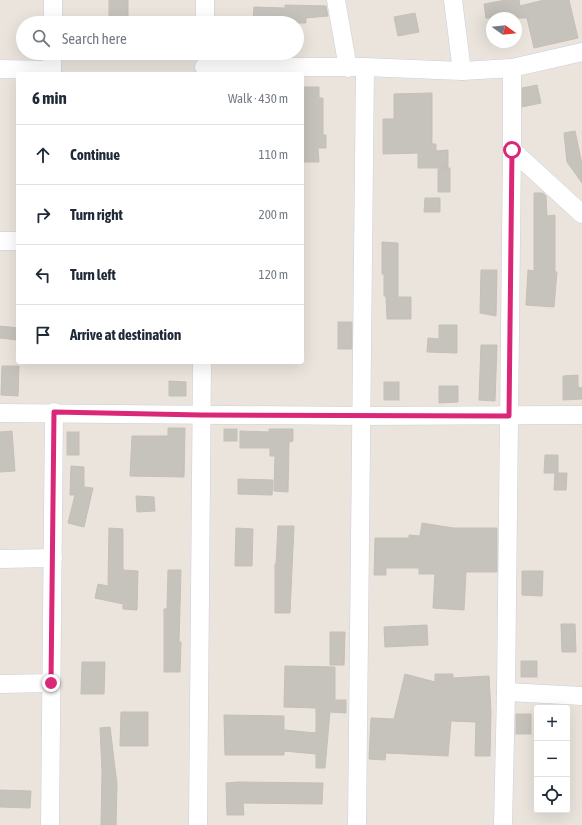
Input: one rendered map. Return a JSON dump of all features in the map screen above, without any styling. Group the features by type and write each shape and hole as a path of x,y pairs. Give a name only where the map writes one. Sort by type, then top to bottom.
{"street":[{"path":"52,16 53,0"},
{"path":"205,0 205,16"},
{"path":"336,0 356,67 361,416 357,825"},
{"path":"453,0 462,71"},
{"path":"204,65 356,67 462,71 512,68 582,52"},
{"path":"0,70 52,66"},
{"path":"503,825 506,692 512,68"},
{"path":"512,150 582,214"},
{"path":"0,241 16,240"},
{"path":"198,825 202,364"},
{"path":"0,413 54,412 361,416 582,415"},
{"path":"50,825 54,412"},
{"path":"0,559 53,558"},
{"path":"0,684 51,683"},
{"path":"506,692 582,696"}],"building":[{"path":"109,0 128,0 128,16 109,16"},
{"path":"506,0 519,0 520,6 544,0 569,0 578,38 534,48 527,18 522,18 522,12 486,12 486,18 484,4"},
{"path":"285,5 326,6 328,16 306,18 306,23 304,23 304,16 253,16 254,7 285,8"},
{"path":"415,13 419,32 398,36 394,17"},
{"path":"537,85 541,103 522,107 522,88"},
{"path":"304,87 319,87 319,98 323,98 323,135 326,135 326,148 318,148 319,162 304,162"},
{"path":"432,93 432,144 436,144 436,151 448,150 448,168 418,168 418,153 383,154 383,119 394,119 394,94"},
{"path":"575,131 582,164 582,183 567,162 564,133"},
{"path":"450,168 450,192 438,192 438,169"},
{"path":"534,193 543,193 546,196 547,216 555,215 555,272 557,272 554,307 526,305 528,270 534,271"},
{"path":"425,198 440,198 440,212 424,212"},
{"path":"382,242 398,243 398,297 411,297 411,319 387,319 386,296 384,296 384,274 382,274"},
{"path":"481,270 497,270 496,316 480,313"},
{"path":"338,322 352,322 352,349 338,349"},
{"path":"439,325 457,325 457,353 427,352 428,338 439,339"},
{"path":"0,326 16,328 16,340 0,338"},
{"path":"481,345 497,345 495,401 479,400"},
{"path":"2,366 19,366 18,396 1,395"},
{"path":"578,375 578,387 582,388 582,399 563,400 563,376"},
{"path":"169,381 186,382 186,396 169,396"},
{"path":"384,382 399,382 399,400 384,400"},
{"path":"439,386 458,386 458,402 439,403"},
{"path":"168,428 185,428 184,477 130,476 132,436 168,436"},
{"path":"224,429 237,429 237,441 224,441"},
{"path":"269,429 293,429 293,441 289,442 288,492 274,491 275,456 270,456 270,448 240,448 240,431 269,432"},
{"path":"12,431 15,471 0,472 0,432"},
{"path":"67,432 79,432 79,455 67,455"},
{"path":"545,455 558,455 558,473 567,473 566,490 554,490 555,473 544,473"},
{"path":"71,466 84,467 84,487 93,488 84,527 68,523 75,495 70,495"},
{"path":"238,479 273,480 272,495 238,494"},
{"path":"136,496 154,497 155,511 137,512"},
{"path":"422,523 453,528 497,528 497,572 466,572 464,610 433,608 435,574 419,574 419,568 386,568 386,575 374,575 375,538 409,538 409,535 420,536"},
{"path":"278,526 294,526 290,613 275,613 275,564"},
{"path":"109,528 123,529 123,570 138,571 137,610 123,609 123,604 95,598 98,584 108,586"},
{"path":"236,528 253,529 252,566 235,566"},
{"path":"168,570 181,570 179,642 181,642 180,672 164,672 164,609 167,609"},
{"path":"522,571 543,571 542,596 522,595"},
{"path":"561,624 575,624 576,652 562,652"},
{"path":"427,625 428,645 385,647 384,627"},
{"path":"330,632 345,632 344,665 330,665"},
{"path":"521,661 537,661 537,677 521,677"},
{"path":"82,662 105,662 104,694 81,694"},
{"path":"285,666 335,667 335,700 346,700 346,713 330,712 325,768 316,768 316,754 284,751 284,755 225,755 224,715 284,716 284,730 316,733 316,708 284,707"},
{"path":"405,674 435,682 435,674 453,674 453,678 489,676 491,712 490,756 475,756 476,722 451,721 448,756 386,753 385,760 369,759 371,718 394,719"},
{"path":"121,712 148,712 148,746 120,746"},
{"path":"516,714 531,714 531,734 516,734"},
{"path":"110,727 117,784 116,825 101,825 102,771 100,728"},
{"path":"226,783 323,783 322,804 243,803 244,815 227,815"},
{"path":"0,790 31,791 30,808 0,807"}],"route":[{"path":"51,683 54,412 201,415 509,416 512,150"}]}
